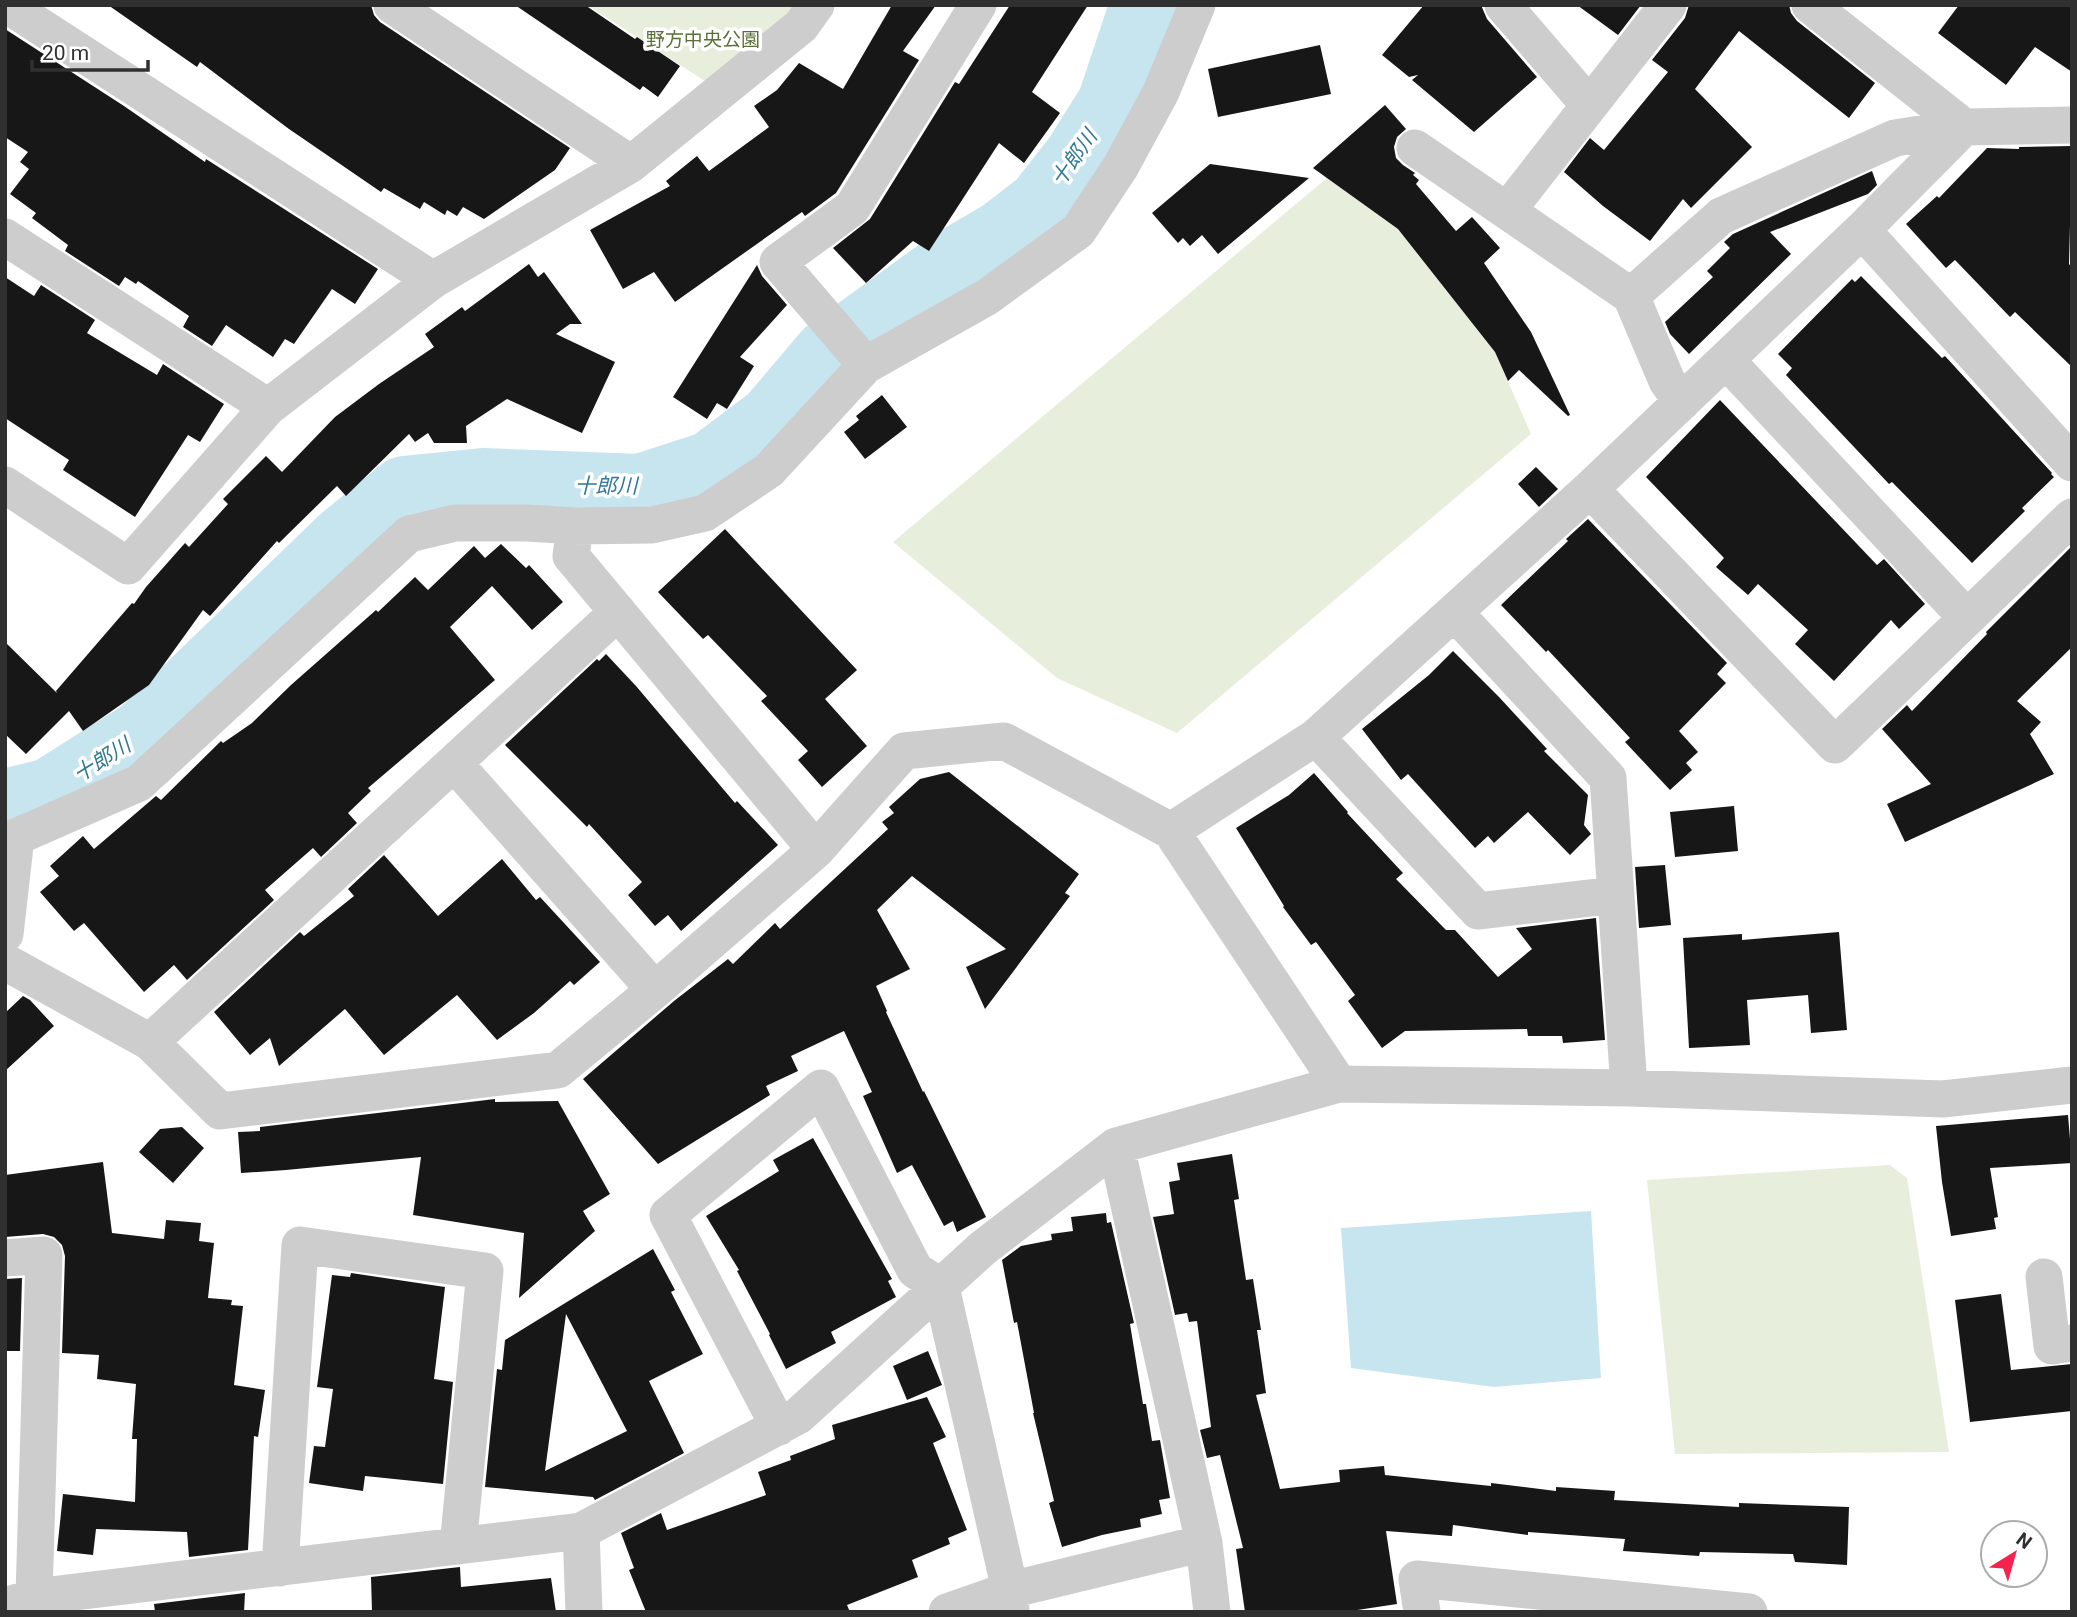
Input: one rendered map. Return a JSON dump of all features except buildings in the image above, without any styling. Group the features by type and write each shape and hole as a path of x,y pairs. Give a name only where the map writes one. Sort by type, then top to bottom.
{"street":[{"path":"7,5 433,280"},
{"path":"392,5 631,164"},
{"path":"5,485 128,566 268,407 433,280 631,164 801,26 816,5"},
{"path":"866,365 778,262 852,208 978,5"},
{"path":"5,934 16,837 139,783 409,534 455,523 652,525 705,513 769,470 866,365 987,297 1078,231 1121,166 1161,92 1197,5"},
{"path":"1503,5 1589,105"},
{"path":"1507,211 1668,5"},
{"path":"1810,5 1964,127"},
{"path":"1631,296 1721,216 1895,138 1964,127 2072,125"},
{"path":"1171,831 1316,737 1590,489 1862,230 1964,127"},
{"path":"1415,148 1631,296 1667,381 1682,401"},
{"path":"1862,230 2072,463"},
{"path":"5,237 268,407"},
{"path":"1726,360 1967,618"},
{"path":"1590,489 1835,745 2072,517"},
{"path":"575,526 571,556 816,850"},
{"path":"150,1042 618,612"},
{"path":"1455,613 1608,778 1629,1088"},
{"path":"1316,737 1478,911 1616,895"},
{"path":"5,962 150,1042 220,1111 558,1070 816,850 904,751 1004,741 1171,831 1339,1084"},
{"path":"454,763 655,990"},
{"path":"5,1258 44,1255 20,1602 165,1597 279,1568 581,1531 798,1416 983,1248 1116,1146 1339,1084 1629,1088 1943,1099 2072,1085"},
{"path":"779,1427 668,1214 821,1088 915,1270 941,1287 1010,1601"},
{"path":"1116,1146 1204,1543 1212,1612"},
{"path":"279,1568 300,1245 485,1271 458,1546"},
{"path":"2044,1277 2052,1346 2072,1343"},
{"path":"581,1531 584,1612"},
{"path":"947,1612 1010,1601 1204,1543"},
{"path":"1422,1612 1418,1579 1594,1604 1749,1612"}],"green space":[{"name":"野方中央公園","path":"587,5 795,5 792,11 705,81"},
{"path":"1327,178 1398,229 1495,352 1531,434 1177,733 1057,678 893,542"},
{"path":"1890,1165 1907,1178 1949,1452 1675,1454 1647,1180"}],"water":[{"path":"1591,1211 1601,1378 1494,1387 1351,1368 1341,1228"}],"waterway":[{"name":"十郎川","path":"5,804 50,793 143,734 344,540 404,491 483,483 640,489 711,466 772,420 829,353 949,266 1002,235 1041,205 1078,158 1112,104 1145,5"}]}
